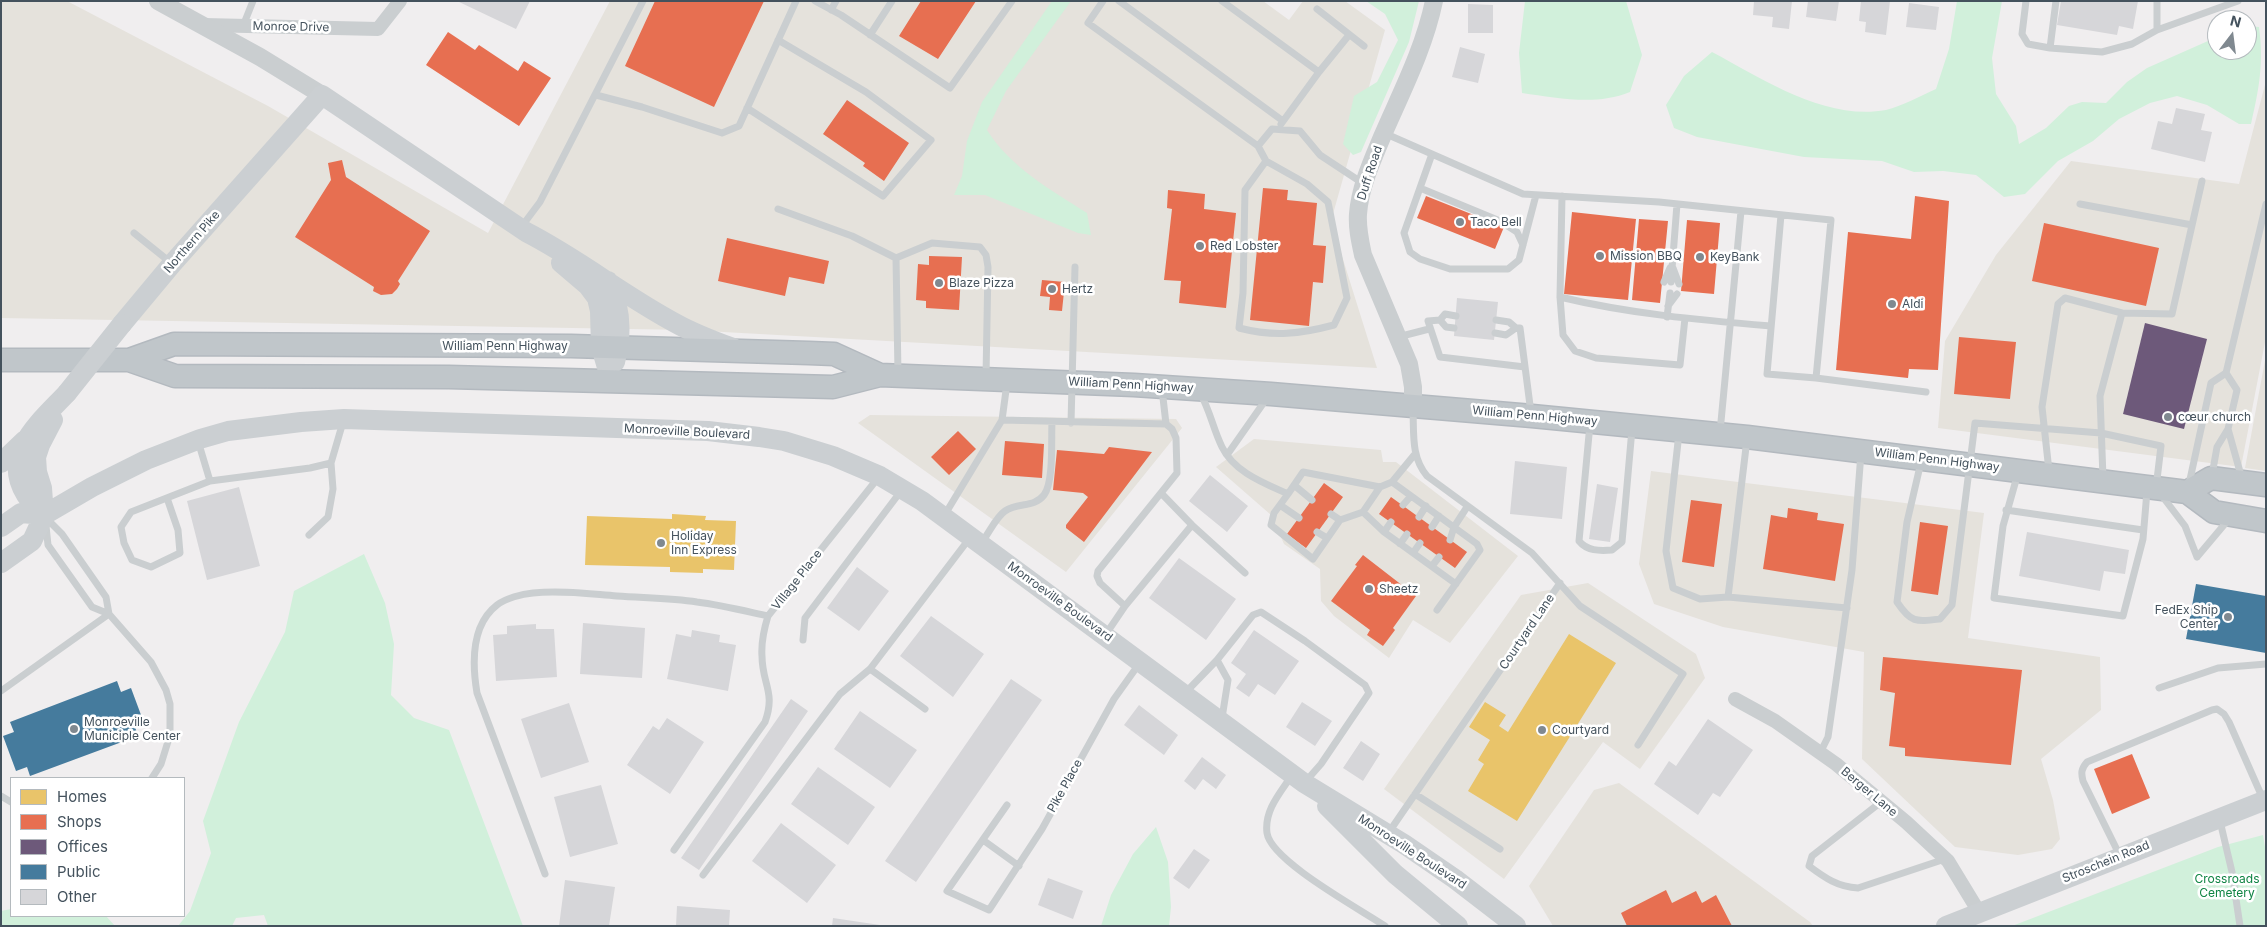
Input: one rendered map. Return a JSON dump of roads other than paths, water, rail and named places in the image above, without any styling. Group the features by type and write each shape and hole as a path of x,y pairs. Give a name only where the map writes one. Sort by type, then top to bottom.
{"highway":[{"name":"William Penn Highway","path":"129,360 174,344 610,347 834,354 889,376"},
{"name":"William Penn Highway","path":"1,360 129,360 175,376 449,376 833,387 889,376 1161,386 1532,416 1862,450 2187,492 2214,512 2266,521"},
{"path":"2187,492 2211,478 2266,485"}],"main road":[{"path":"322,95 523,230 560,249 678,325 738,350"},
{"name":"Northern Pike","path":"1,463 25,440 67,393 172,264 322,95"},
{"path":"523,230 593,291 599,304 610,347"},
{"path":"608,281 617,300 610,347 611,381"},
{"name":"Northern Pike","path":"44,515 42,488 37,472 36,457 40,445 67,393"},
{"name":"Monroeville Boulevard","path":"44,515 118,473 198,440 253,426 344,419 708,431 776,440 809,448 880,476 944,516 1298,779 1388,834 1455,879 1516,926"},
{"path":"25,440 20,456 22,482 27,496 44,515"},
{"path":"1,527 21,513 44,515"},
{"path":"1,563 32,541 44,515"},
{"name":"Monroeville Boulevard","path":"1298,779 1395,874 1458,926"},
{"name":"Stroschein Road","path":"1946,926 2265,800"}],"street":[{"path":"158,1 204,25 322,95"},
{"name":"Monroe Drive","path":"204,25 378,29 400,1"},
{"name":"Duff Road","path":"1412,406 1411,374 1398,337 1368,267 1360,241 1358,213 1364,184 1418,55 1434,1"},
{"name":"Berger Lane","path":"1735,699 1776,721 1820,754 1881,802 1946,858 1979,912"}],"lane":[{"path":"243,26 253,1"},
{"path":"523,230 540,202 643,1"},
{"path":"596,95 642,107 722,133 739,126 796,1"},
{"path":"815,1 950,88 1012,1"},
{"path":"831,10 836,1"},
{"path":"870,35 892,1"},
{"path":"1103,1 1088,23 1258,146 1266,161 1306,184 1328,202 1347,298 1334,325 1303,333 1259,333 1239,328 1243,292 1245,190 1266,161"},
{"path":"1119,1 1284,122"},
{"path":"1222,1 1319,72"},
{"path":"2026,1 2022,34 2028,44 2050,48 2102,52 2132,44 2157,30 2238,1"},
{"path":"2050,48 2056,1"},
{"path":"2157,1 2157,30"},
{"path":"1317,9 1364,46"},
{"path":"1258,146 1284,122 1319,72 1349,35"},
{"path":"747,108 883,196 931,140 866,92 778,40"},
{"path":"1275,129 1300,131 1320,155 1364,184"},
{"path":"1384,133 1522,194 1678,204 1831,220 1816,378"},
{"path":"1432,154 1404,232 1410,252 1420,259 1450,269 1498,271 1508,269 1519,260 1536,195"},
{"path":"2049,474 2042,407 2058,304 2065,298 2122,313 2172,314 2202,181"},
{"path":"1420,188 1500,221 1517,232 1523,246"},
{"path":"1562,196 1560,297 1563,336 1575,351 1596,358 1680,365 1685,318"},
{"path":"1672,262 1671,283 1678,204"},
{"path":"2080,204 2192,225"},
{"path":"2187,492 2211,383 2226,373 2266,204"},
{"path":"778,209 852,236 896,258 932,243 980,247 986,255 996,379 1002,420 944,516"},
{"path":"1720,435 1741,211"},
{"path":"1781,215 1767,374 1816,378 1926,392"},
{"path":"134,233 172,264"},
{"path":"889,376 896,258"},
{"path":"1071,423 1075,267"},
{"path":"1667,317 1670,293 1668,306"},
{"path":"1560,297 1610,309 1667,317 1771,326"},
{"path":"2103,481 2100,396 2122,313"},
{"path":"1456,316 1445,314 1440,320 1428,322 1429,330 1440,357 1526,367"},
{"path":"1440,320 1446,327 1454,328"},
{"path":"1496,320 1509,322 1516,328 1520,328 1532,416"},
{"path":"1495,333 1506,335 1516,328"},
{"path":"1398,337 1429,330"},
{"path":"2211,478 2217,447 2228,429 2237,390 2226,373"},
{"path":"1161,386 1166,424"},
{"path":"1197,389 1207,406 1222,447 1234,464 1288,494"},
{"path":"1227,455 1271,394"},
{"name":"Courtyard Lane","path":"1388,834 1560,584 1532,553 1467,507 1427,476 1421,469 1415,454 1412,406"},
{"path":"308,535 328,517 333,490 331,463 344,419"},
{"path":"1002,420 1166,424 1172,429 1176,438 1178,473 1098,571 1097,576 1100,583 1125,606"},
{"path":"703,875 840,694 870,669 976,540 1004,512 1011,508 1036,503 1044,496 1049,483 1052,422"},
{"path":"1590,422 1579,541 1584,547 1592,550 1612,550 1622,542 1632,426"},
{"path":"1922,458 1907,522 1898,602 1907,617 1921,621 1940,619 1952,605 1975,423 2101,433 2161,446 2143,530 2143,539 2123,616 1994,598 2006,510 2018,470"},
{"path":"2228,429 2243,482"},
{"path":"1680,430 1666,551 1673,588 1700,599 1728,597 1847,608"},
{"path":"1728,597 1747,437"},
{"path":"198,440 210,481"},
{"path":"1820,754 1828,737 1847,608 1862,450"},
{"path":"1380,487 1303,472 1274,513 1271,525 1313,559 1340,520 1363,512 1380,487 1392,482 1415,454"},
{"path":"167,498 178,530 180,553 151,566 132,560 124,543 121,527 131,512 210,481 310,468 331,463"},
{"name":"Village Place","path":"674,850 765,722 770,707 770,695 762,657 763,632 768,616 880,476"},
{"path":"1392,482 1477,544 1480,550 1437,610"},
{"path":"1294,485 1312,500"},
{"path":"2152,488 2185,526 2197,557 2232,515"},
{"path":"803,640 805,618 902,489"},
{"path":"1161,493 1192,525 1246,573"},
{"path":"1403,505 1411,496"},
{"path":"1280,505 1299,518"},
{"path":"1419,517 1426,506"},
{"path":"1450,540 1454,527 1467,507"},
{"path":"2006,510 2143,530"},
{"path":"1363,512 1384,532 1456,584"},
{"path":"1331,514 1340,520"},
{"path":"44,515 48,545 92,607 109,614 151,662 160,676 170,704 172,720 167,750 153,777"},
{"path":"44,515 62,534 106,597 109,614"},
{"path":"1432,527 1439,516"},
{"path":"1384,532 1391,522"},
{"path":"1105,635 1125,606 1192,525"},
{"path":"1317,532 1327,538"},
{"path":"1400,544 1407,534"},
{"path":"1413,553 1420,543"},
{"path":"1432,566 1439,557"},
{"path":"1560,584 1580,606 1683,674 1638,745"},
{"path":"545,874 477,693 473,670 475,648 479,629 486,615 498,603 515,597 534,593 565,593 696,602 768,616"},
{"path":"1185,694 1217,660 1253,614 1261,612 1305,641 1365,685 1369,693 1321,764 1298,779 1270,807 1267,833 1276,852 1296,869 1385,926"},
{"path":"1,692 109,614"},
{"path":"1217,660 1228,680 1222,721"},
{"name":"Pike Place","path":"983,840 947,891 989,910 1019,866 1114,699 1141,662"},
{"path":"2160,688 2218,668 2266,664"},
{"path":"870,669 925,709"},
{"path":"2120,856 2083,781 2081,772 2083,766 2087,762 2212,710 2217,709 2224,714 2229,722 2265,800"},
{"path":"1415,794 1500,849"},
{"path":"1881,802 1812,856 1809,866 1843,887 1858,888 1946,858"},
{"path":"1007,805 983,840 1019,866"},
{"path":"2219,817 2232,872 2240,926"}],"place":[{"name":"Taco Bell","path":"1460,222"},
{"name":"Red Lobster","path":"1200,246"},
{"name":"Mission BBQ","path":"1600,256"},
{"name":"KeyBank","path":"1700,257"},
{"name":"Blaze Pizza","path":"939,283"},
{"name":"Hertz","path":"1052,289"},
{"name":"Aldi","path":"1892,304"},
{"name":"cœur church","path":"2168,417"},
{"name":"Holiday Inn Express","path":"661,543"},
{"name":"Sheetz","path":"1369,589"},
{"name":"FedEx Ship Center","path":"2228,617"},
{"name":"Monroeville Municiple Center","path":"74,729"},
{"name":"Courtyard","path":"1542,730"}],"park label":[{"name":"Crossroads Cemetery","path":"2227,886"}]}
